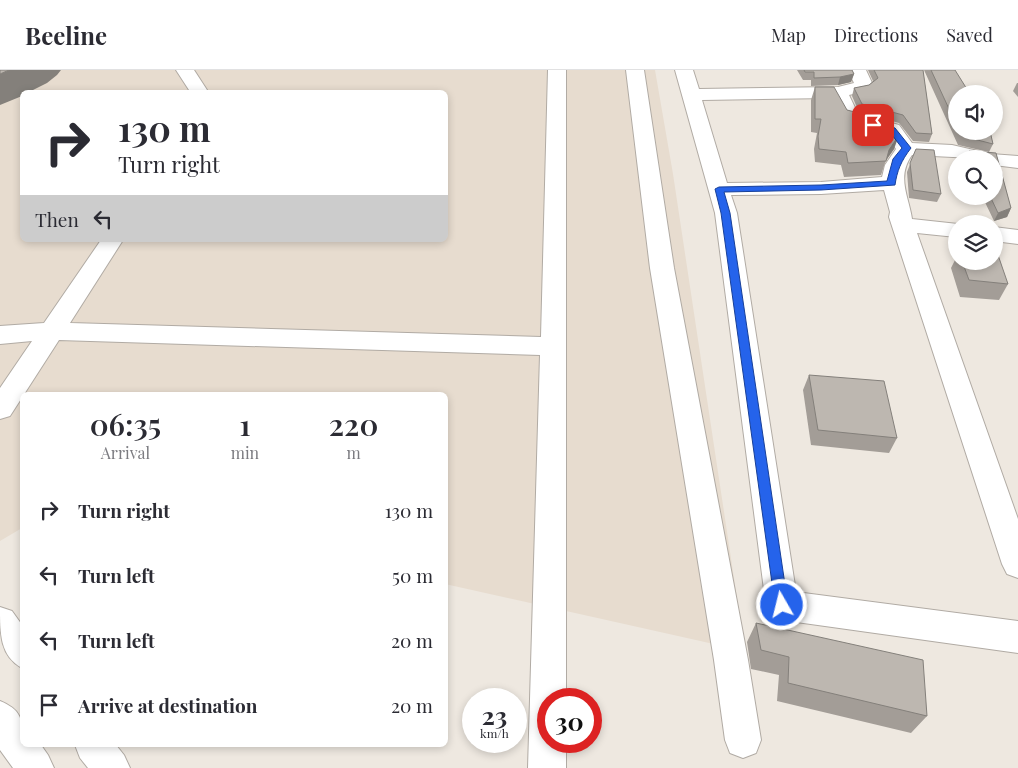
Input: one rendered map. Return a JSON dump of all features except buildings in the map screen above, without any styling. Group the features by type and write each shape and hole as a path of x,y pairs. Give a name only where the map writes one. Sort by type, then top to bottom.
{"street":[{"path":"185,70 198,90"},
{"path":"547,768 557,70"},
{"path":"635,70 662,268 731,660 743,740"},
{"path":"684,70 726,213 782,605 1018,636"},
{"path":"692,95 838,92 864,85 857,70"},
{"path":"838,92 850,118 892,130 906,148 948,151"},
{"path":"906,148 897,159 890,178 903,225 1018,564"},
{"path":"1003,160 1018,162"},
{"path":"719,189 821,188 892,183"},
{"path":"903,225 948,229"},
{"path":"1003,235 1018,237"},
{"path":"0,409 111,242"},
{"path":"0,335 51,331 552,346"},
{"path":"0,622 20,649"},
{"path":"0,719 20,746"},
{"path":"21,747 36,768"},
{"path":"95,747 111,768"}],"shaded area":[{"path":"0,70 655,70 673,174 745,651 448,585 448,392 20,392 20,529 0,541"}],"route":[{"path":"782,605 726,213 719,189 821,188 892,183 890,178 897,159 906,148 892,130 873,125"}]}
